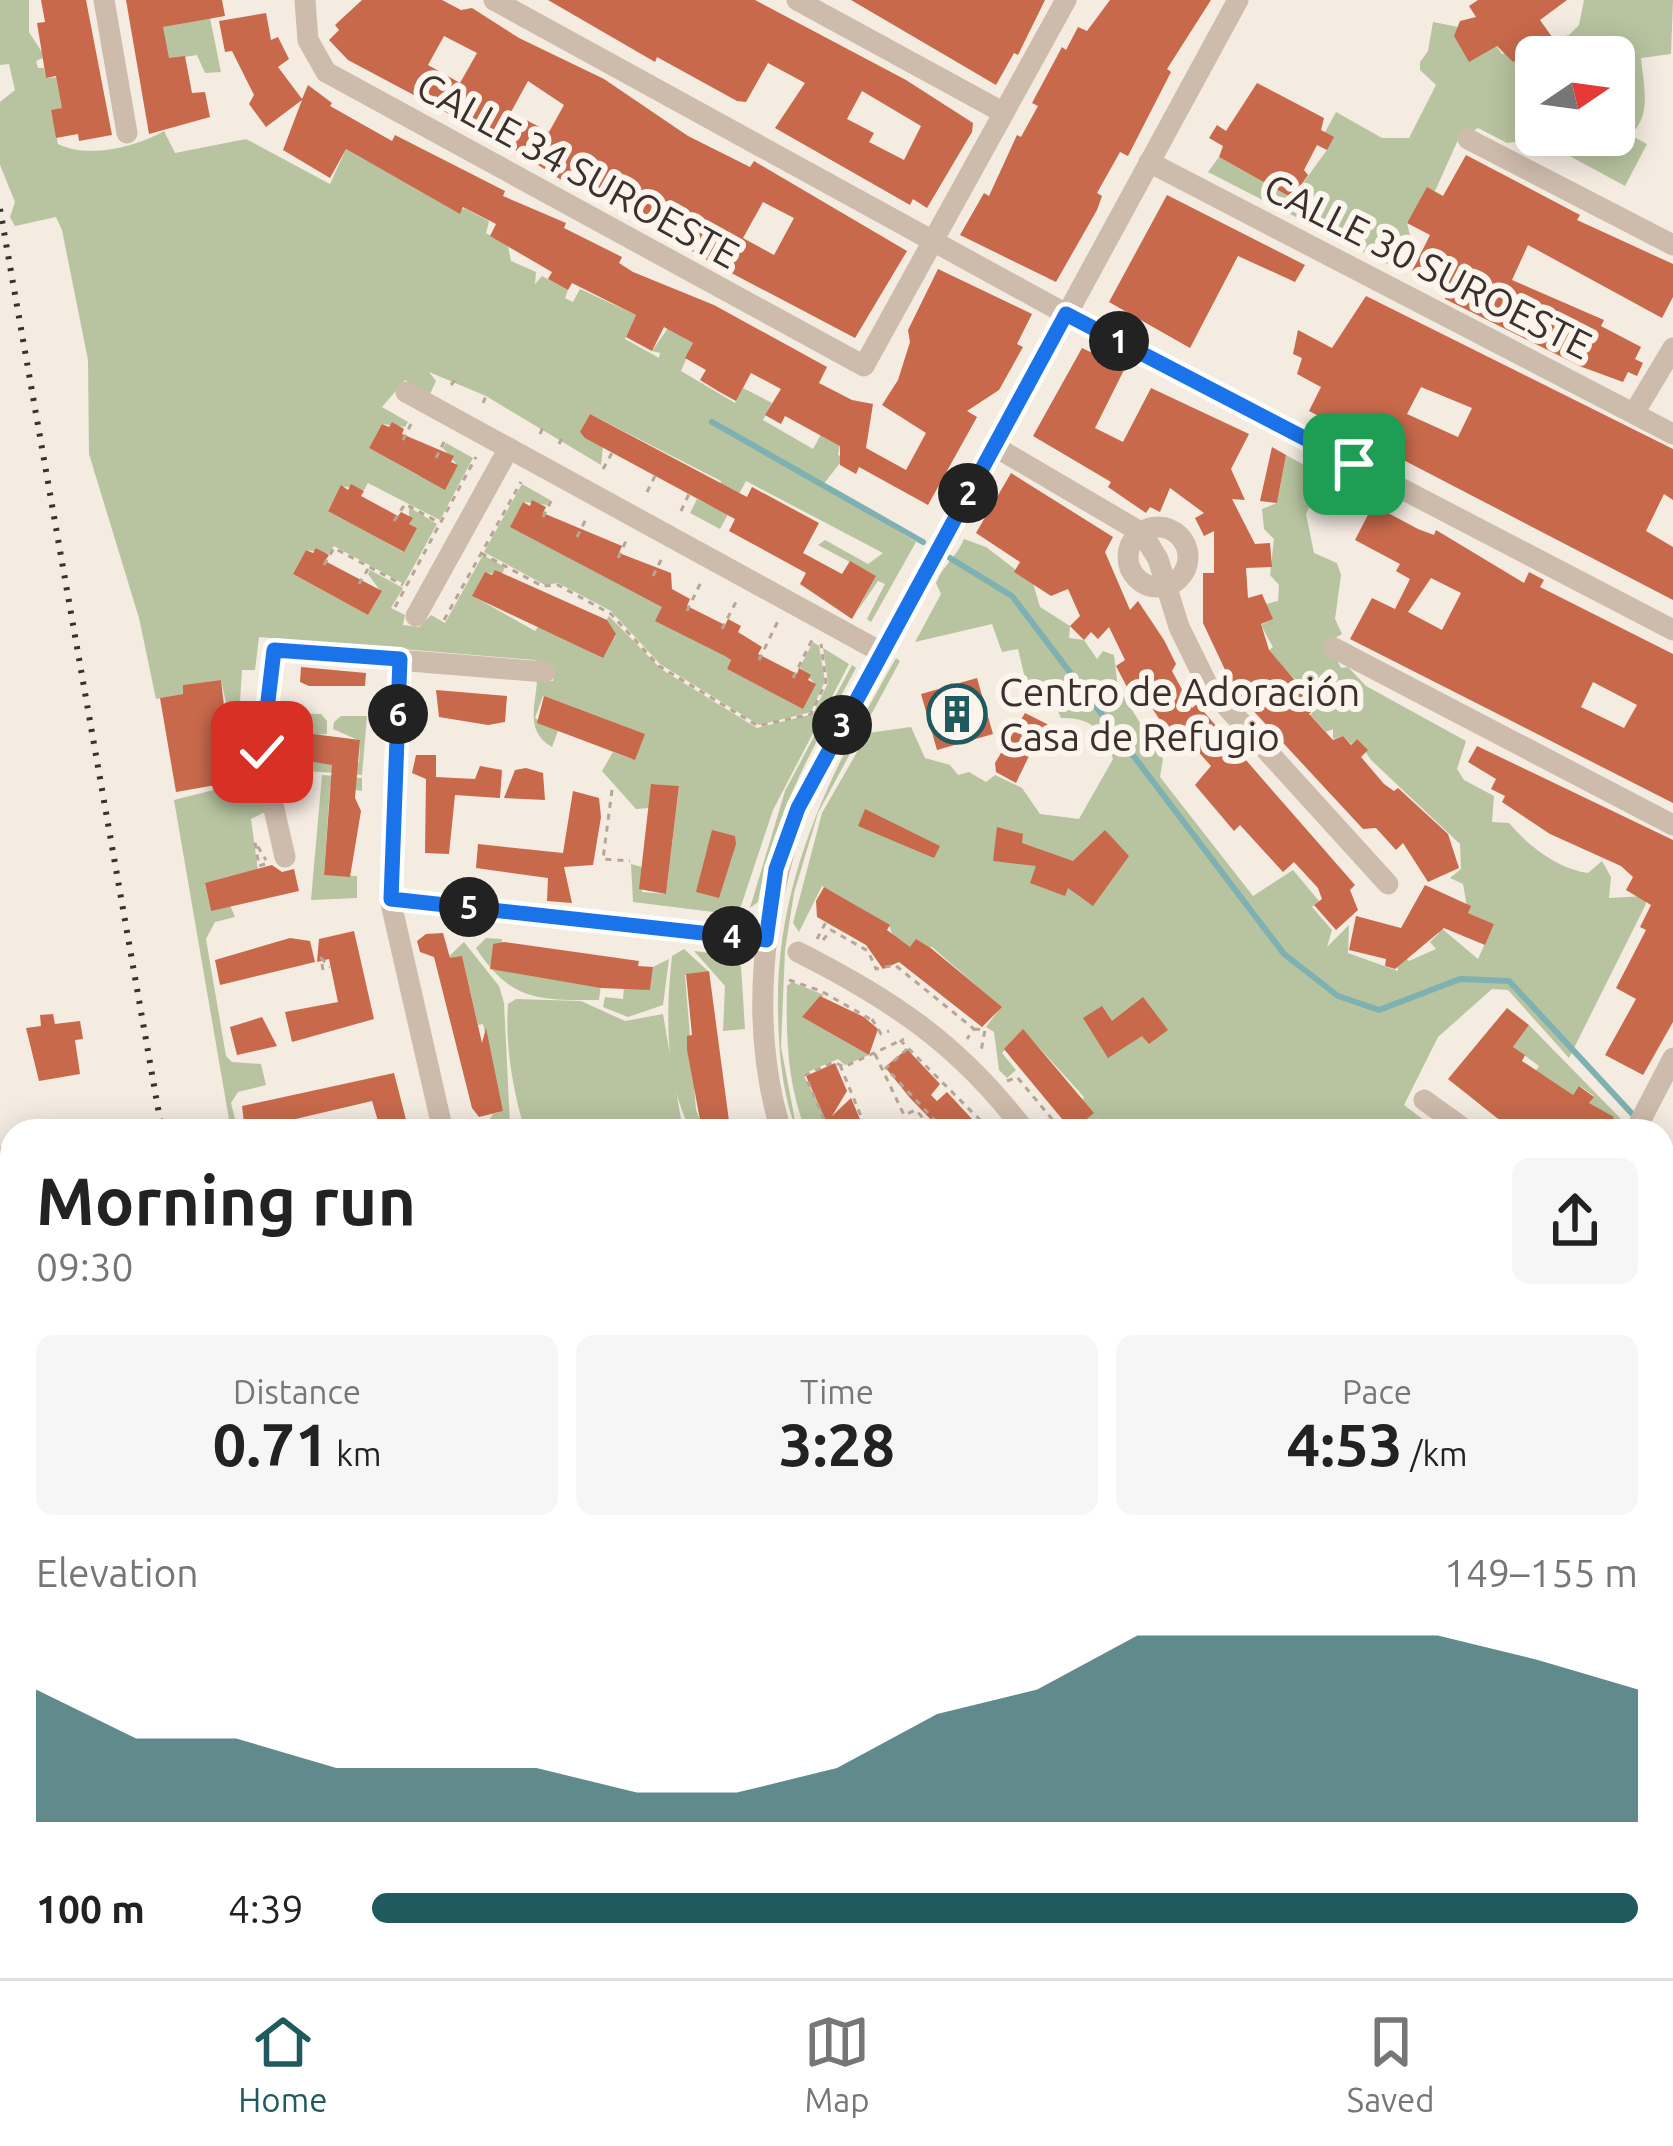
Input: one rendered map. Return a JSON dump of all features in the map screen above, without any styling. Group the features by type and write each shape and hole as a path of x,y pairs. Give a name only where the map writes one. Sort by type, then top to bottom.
{"street":[{"path":"104,0 127,133"},
{"name":"CALLE 34 SUROESTE","path":"305,0 302,19 308,40 326,72 864,366 933,241"},
{"path":"494,0 1066,314 1673,630"},
{"path":"797,0 1004,112"},
{"path":"933,241 1066,0"},
{"path":"779,1119 765,1040 766,940 776,869 798,808 1238,0"},
{"path":"1468,139 1673,245"},
{"name":"CALLE 30 SUROESTE","path":"1149,162 1673,434"},
{"path":"1634,413 1673,348"},
{"path":"406,392 881,652"},
{"path":"994,446 1142,533 1208,686 1388,884"},
{"path":"405,611 509,448"},
{"path":"1334,648 1673,825"},
{"path":"286,857 262,752 269,656 281,649 545,672"},
{"path":"400,659 391,899 440,1119"},
{"path":"391,899 766,940"},
{"path":"798,952 875,990 920,1022 959,1055 1015,1119"},
{"path":"1642,1119 1673,1058"},
{"path":"1424,1100 1450,1119"}],"path":[{"path":"483,403 486,396"},
{"path":"403,440 412,422"},
{"path":"436,458 446,440"},
{"path":"603,469 612,453"},
{"path":"405,611 405,586 476,457"},
{"path":"647,492 655,476"},
{"path":"444,620 521,482"},
{"path":"681,511 688,494"},
{"path":"542,517 552,499"},
{"path":"394,520 404,503 440,523"},
{"path":"577,537 587,518"},
{"path":"618,557 627,539"},
{"path":"324,565 334,548 405,586"},
{"path":"482,553 538,588 556,584 607,611 659,665 758,726 811,713 826,682 821,644"},
{"path":"653,576 662,559"},
{"path":"359,584 369,567"},
{"path":"687,610 702,580"},
{"path":"572,602 576,596"},
{"path":"722,628 737,600"},
{"path":"604,618 607,611"},
{"path":"759,660 778,621"},
{"path":"793,677 812,640"},
{"path":"612,790 603,859 630,861"},
{"path":"323,970 321,958 330,967"},
{"path":"789,980 821,991 872,1020"},
{"path":"974,1029 985,1030 981,1053"},
{"path":"880,1031 876,1049 904,1115 916,1110 924,1119"},
{"path":"824,1119 805,1075 914,1035"},
{"path":"900,1040 980,1119"},
{"path":"922,1040 886,1068 933,1119"},
{"path":"842,1064 863,1119"}],"green space":[{"path":"0,0 29,0 29,32 45,57 36,61 38,68 44,68 46,78 62,77 60,98 69,97 75,106 51,111 58,144 83,151 112,149 164,131 175,153 246,139 330,184 346,149 459,213 464,208 489,221 486,233 508,246 511,261 536,272 535,284 542,276 568,290 565,298 573,302 580,289 636,315 625,339 659,358 660,353 652,351 668,328 688,333 685,339 693,343 681,371 735,403 743,388 772,403 763,420 813,449 841,398 848,400 838,455 844,458 822,486 916,542 871,622 867,619 885,584 878,581 856,613 876,576 818,545 825,540 868,564 883,553 746,481 720,529 690,513 697,499 715,508 721,481 590,414 581,431 603,447 601,465 486,396 429,372 436,381 430,394 405,380 382,407 408,422 405,427 382,424 369,448 419,476 458,466 443,448 446,443 473,458 440,520 368,483 364,490 341,486 328,510 403,552 416,528 409,524 409,507 437,524 404,584 334,546 329,554 306,550 293,574 368,615 381,592 370,570 403,588 391,608 405,615 403,625 419,627 431,615 445,623 483,555 505,567 502,574 485,573 473,596 535,631 540,624 602,658 616,635 605,622 609,616 661,669 757,728 813,714 828,683 823,648 849,664 773,810 738,915 633,902 631,864 642,867 642,892 666,894 679,787 654,784 649,808 636,809 602,771 613,752 632,759 644,734 543,696 535,718 558,731 552,747 543,741 534,717 537,681 553,681 555,669 534,660 259,637 255,670 242,670 239,717 230,721 221,680 184,685 183,694 156,699 139,618 89,454 88,360 62,230 56,217 15,226 10,217 15,202 0,165 0,102 15,90 9,64 0,65"},
{"path":"1584,0 1673,0 1671,54 1641,58 1644,109 1635,129 1635,36 1565,36 1579,25"},
{"path":"210,18 221,72 205,73 197,55 140,64 163,27"},
{"path":"1433,22 1458,27 1469,61 1494,43 1502,54 1515,50 1515,142 1507,143 1478,128 1458,140 1435,191 1427,188 1407,223 1411,240 1401,271 1208,172 1219,157 1292,198 1327,150 1325,132 1336,112 1382,138 1409,138 1436,85 1420,70"},
{"path":"1635,138 1647,144 1625,186 1570,156 1635,156"},
{"path":"1286,455 1324,476 1306,514 1314,553 1337,563 1341,575 1335,619 1342,634 1328,642 1341,668 1348,667 1366,686 1466,741 1457,769 1464,780 1494,796 1492,822 1509,823 1564,866 1588,873 1602,861 1611,877 1609,898 1645,896 1646,904 1569,1058 1508,990 1492,989 1438,1037 1404,1105 1422,1119 1074,1119 1084,1097 1023,1030 1002,1053 1016,1070 1007,1078 999,1070 994,1032 986,1027 1001,1007 932,947 901,959 889,925 822,886 799,932 793,923 822,813 868,733 911,727 925,758 950,765 958,775 969,772 986,782 995,775 1022,788 1040,814 1079,819 1113,759 1096,728 1061,718 1052,697 1041,692 1036,702 1030,699 1018,649 1002,652 992,624 915,642 941,594 936,583 964,539 986,547 1033,583 1040,607 1070,626 1069,638 1084,640 1097,659 1103,651 1114,655 1118,688 1163,759 1160,777 1253,896 1293,870 1319,901 1312,907 1332,930 1327,947 1349,925 1348,953 1398,971 1396,950 1409,961 1436,949 1430,942 1439,933 1421,911 1478,959 1494,924 1468,913 1463,884 1450,878 1461,869 1460,844 1371,760 1357,739 1351,744 1343,736 1333,739 1333,729 1326,732 1312,717 1307,720 1317,706 1305,693 1286,693 1297,681 1267,652 1273,647 1261,625 1272,619 1266,604 1278,601 1279,585 1270,575 1274,539 1264,529 1262,509 1277,503"},
{"path":"522,484 550,500 547,505 523,502 511,526 656,601 726,654 731,660 727,669 777,695 815,684 800,667 813,642 819,646 825,681 811,712 759,725 660,664 611,611 558,583 545,585 484,552"},
{"path":"896,658 900,661 818,813 794,893 785,950 781,1047 793,1119 780,1058 778,1028 786,917 812,828 829,785"},
{"path":"852,665 856,668 785,810 758,902 750,908 785,791"},
{"path":"292,713 321,714 327,721 327,734 297,736 296,759 359,763 360,741 333,729 334,722 341,716 367,716 362,775 294,770"},
{"path":"322,775 362,778 362,791 330,786 324,875 357,876 357,898 311,900"},
{"path":"257,779 265,812 251,819 258,871 205,884 211,911 230,905 235,917 215,922 206,939 226,1056 232,1062 261,1064 266,1085 238,1092 231,1103 235,1119 229,1119 174,800"},
{"path":"486,938 502,939 501,945 493,944 490,967 476,948"},
{"path":"464,942 499,986 504,1003 510,1119 490,1119 503,1111 483,1024 478,1025 462,957 445,960"},
{"path":"684,949 708,971 685,975 700,1119 686,1119 672,1069 672,956"},
{"path":"694,951 728,955 741,966 745,1029 723,1031 725,986"},
{"path":"669,959 663,1005 628,1017 603,1007 605,997 623,999 624,987 650,990 653,967"},
{"path":"492,969 601,984 599,1000 528,994"},
{"path":"792,982 824,995 802,1017 869,1055 845,1065 838,1059 803,1074 827,1119 802,1119 800,1113 791,1078 787,986"},
{"path":"516,999 581,1001 625,1021 663,1014 681,1119 522,1119 508,1036 508,1004"},
{"path":"1529,1025 1621,1119 1610,1119 1589,1103 1594,1096 1580,1086 1567,1102 1566,1091 1546,1077 1532,1096 1524,1087 1539,1066 1513,1047"}],"building":[{"path":"41,0 86,0 112,135 79,141 78,134 56,138 51,110 62,108 56,76 46,78 37,23 45,22"},
{"path":"126,0 222,0 225,16 163,27 169,58 185,56 192,93 205,92 210,117 149,134"},
{"path":"362,0 442,0 461,10 472,8 519,38 604,79 688,136 750,167 754,161 907,251 855,338 701,257 663,232 665,228 625,206 627,202 588,182 584,190 574,188 502,142 348,60 329,40 339,30 335,25","holes":["444,36 477,53 460,83 428,65","528,81 564,105 549,132 511,112","763,202 794,218 774,255 743,238"]},
{"path":"548,0 755,0 906,80 973,123 972,132 927,208 913,199 910,205 775,128 805,83 768,63 746,102 737,101 657,57 655,62","holes":["862,91 921,126 904,160 869,142 874,133 847,119"]},
{"path":"851,0 1045,0 1018,55 1014,53 996,85"},
{"path":"1110,0 1211,0 1167,69 1171,72 1128,156 1120,152 1097,193 1102,196 1097,210 1056,282 960,235 984,193 989,196 1017,135 1021,137 1038,106 1032,103 1062,47 1066,50 1078,27 1087,31"},
{"path":"1478,0 1567,0 1540,20 1551,36 1515,36 1513,62 1497,46 1469,62 1454,36 1460,21 1476,17 1469,6"},
{"path":"266,13 271,40 278,37 289,59 278,67 302,99 308,85 330,106 392,141 395,135 505,191 503,196 566,223 564,228 622,257 619,263 633,272 714,305 827,367 819,383 852,400 873,404 866,448 906,470 926,433 882,405 898,380 910,342 908,330 938,269 1032,314 1017,344 1023,347 999,390 967,411 977,417 928,505 859,467 856,474 840,465 840,446 785,416 781,424 765,415 781,389 751,373 736,401 718,391 700,380 706,370 685,358 693,343 664,327 652,351 626,337 636,315 572,283 568,290 548,279 552,272 490,236 496,224 463,207 460,214 346,149 330,178 283,150 302,100 266,127 249,104 254,95 232,51 225,52 219,21"},
{"path":"1257,83 1324,118 1321,130 1334,137 1327,150 1317,145 1304,170 1308,175 1292,198 1219,157 1223,146 1209,138 1217,125 1226,131"},
{"path":"1466,155 1580,215 1577,220 1673,264 1673,297 1662,318 1528,245 1512,280 1604,320 1601,326 1641,347 1635,359 1643,363 1637,376 1628,372 1623,382 1582,367 1445,299 1448,291 1412,271 1430,235 1407,223 1427,187 1443,196"},
{"path":"1167,195 1305,265 1295,282 1238,256 1190,348 1109,302"},
{"path":"1366,296 1673,449 1673,500 1664,494 1646,531 1673,547 1673,600 1309,411 1321,387 1297,374 1302,358 1293,354 1298,330 1332,348","holes":["1421,387 1472,408 1458,437 1407,414"]},
{"path":"1082,348 1125,368 1095,428 1123,442 1151,388 1249,434 1231,469 1245,500 1232,499 1255,544 1270,543 1272,567 1246,568 1248,598 1262,594 1273,619 1261,624 1269,650 1317,706 1309,714 1333,740 1343,736 1351,745 1357,739 1368,750 1361,757 1384,784 1394,791 1398,788 1448,834 1459,868 1428,882 1403,843 1396,850 1376,828 1363,829 1235,691 1203,623 1203,573 1214,573 1214,531 1204,536 1195,518 1204,513 1170,488 1160,512 1150,507 1146,513 1108,487 1111,482 1033,436"},
{"path":"590,414 747,497 752,487 819,523 803,553 842,574 850,561 876,576 852,619 800,584 806,573 729,531 735,519 585,438 580,432"},
{"path":"392,422 404,429 402,434 454,456 451,462 458,465 445,490 369,448 382,424 389,427"},
{"path":"1272,447 1286,455 1277,503 1260,501"},
{"path":"1011,473 1113,537 1105,552 1130,610 1138,601 1164,640 1176,664 1172,671 1192,708 1197,704 1355,885 1350,890 1358,910 1336,930 1314,905 1322,899 1318,888 1294,862 1283,872 1240,825 1234,831 1195,785 1211,766 1187,739 1171,754 1158,740 1167,731 1137,685 1128,689 1116,666 1125,660 1109,627 1098,639 1091,632 1084,640 1070,626 1080,616 1068,589 1051,596 1014,572 1020,562 976,533"},
{"path":"351,484 364,491 361,496 398,516 401,512 413,518 409,524 417,528 404,552 328,511 341,485 348,490"},
{"path":"532,500 546,507 543,513 622,546 619,553 671,573 672,589 690,599 687,606 725,625 728,619 741,626 738,632 762,647 758,654 797,674 799,668 811,675 808,680 816,684 803,709 727,669 731,660 725,656 655,621 662,607 510,527 523,502 530,506"},
{"path":"1373,505 1418,529 1434,535 1436,530 1524,583 1529,572 1544,580 1540,587 1673,654 1673,803 1350,639 1372,598 1395,609 1410,579 1396,571 1400,564 1355,540","holes":["1431,578 1461,593 1442,630 1408,612","1593,682 1637,705 1624,728 1581,707"]},
{"path":"316,548 329,555 325,561 382,591 368,615 293,574 306,550 313,553"},
{"path":"495,570 607,620 616,634 603,658 472,596 485,572 492,575"},
{"path":"301,667 366,673 365,686 309,686 300,682"},
{"name":"Centro de Adoración Casa de Refugio","path":"977,678 993,734 937,750 921,694"},
{"path":"221,680 233,782 176,792 160,698 183,694 183,685"},
{"path":"436,690 507,696 505,722 488,725 439,717"},
{"path":"544,696 645,734 635,760 537,723"},
{"path":"1025,713 1051,726 1040,733 1016,783 996,772 995,763"},
{"path":"297,736 360,740 355,798 361,811 350,877 324,875 332,765 296,759"},
{"path":"1477,746 1673,840 1673,1022 1643,1075 1605,1055 1636,999 1616,988 1646,930 1640,927 1651,905 1626,890 1633,877 1621,866 1550,834 1502,802 1505,796 1491,789 1496,779 1468,762"},
{"path":"416,755 436,755 436,777 475,779 480,766 502,770 500,798 455,795 449,854 425,853 426,779 412,773"},
{"path":"515,770 543,773 545,800 504,798"},
{"path":"651,784 679,786 666,894 639,889"},
{"path":"573,791 599,798 601,817 593,865 564,867 572,903 547,901 548,878 476,868 478,844 563,853"},
{"path":"865,809 940,846 934,858 858,826"},
{"path":"997,827 1023,834 1022,843 1073,861 1105,830 1129,856 1093,906 1068,888 1065,896 1030,883 1036,866 993,861"},
{"path":"712,830 735,836 736,844 719,898 696,892"},
{"path":"272,865 282,872 294,869 299,891 211,911 205,883"},
{"path":"1425,885 1471,906 1468,913 1494,924 1485,945 1444,928 1395,969 1385,966 1386,959 1349,950 1356,916 1401,928"},
{"path":"824,887 890,925 887,930 910,947 916,939 932,949 1002,1007 982,1027 899,962 883,969 866,945 817,917 816,901"},
{"path":"354,931 374,1019 292,1042 285,1012 338,1002 329,959 317,962 319,939"},
{"path":"443,933 450,958 462,956 482,1043 486,1028 503,1111 479,1117 472,1108 434,957 420,952 417,941 426,934"},
{"path":"290,938 310,941 315,962 220,985 215,960"},
{"path":"493,944 639,961 638,966 653,967 650,990 601,988 490,969"},
{"path":"709,971 729,1119 700,1119 687,1050 687,1036 692,1035 686,974"},
{"path":"820,996 878,1029 869,1055 802,1017"},
{"path":"1143,997 1168,1030 1149,1044 1142,1036 1108,1058 1083,1018 1102,1006 1112,1021"},
{"path":"1507,1008 1529,1025 1513,1047 1525,1055 1522,1061 1573,1095 1579,1086 1594,1097 1589,1103 1614,1117 1498,1119 1448,1079"},
{"path":"53,1014 55,1024 80,1021 83,1039 75,1040 80,1074 39,1081 26,1028 41,1026 40,1015"},
{"path":"262,1017 277,1046 237,1055 230,1027"},
{"path":"1023,1029 1094,1113 1087,1119 1062,1119 1004,1049"},
{"path":"907,1049 940,1084 931,1095 937,1101 947,1092 972,1119 930,1119 885,1067"},
{"path":"835,1063 847,1091 832,1116 851,1098 860,1119 825,1119 806,1076"},
{"path":"394,1073 406,1119 377,1119 372,1101 296,1119 244,1119 242,1106"}],"waterway":[{"path":"712,422 923,542"},
{"path":"950,558 1012,596 1284,954 1338,996 1379,1010 1460,979 1509,981 1636,1118"}],"railway":[{"path":"0,209 160,1119"}],"place":[{"name":"Centro de Adoración Casa de Refugio","path":"957,714"}],"route":[{"path":"262,752 269,656 274,650 400,659 391,899 766,940 776,869 798,808 1066,314 1354,464"}]}
